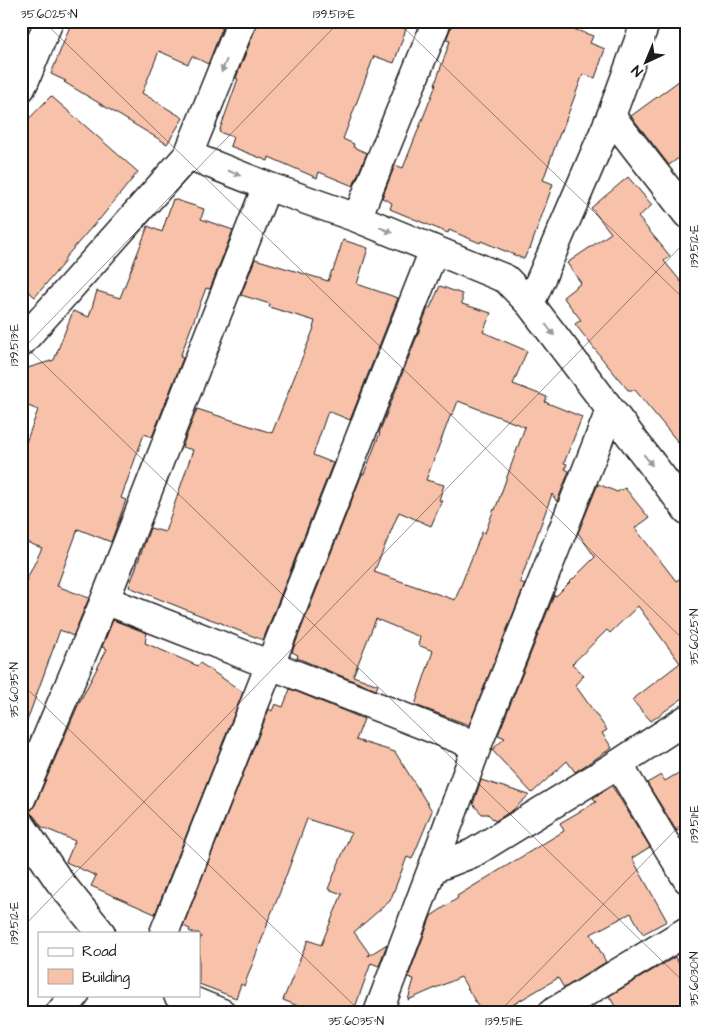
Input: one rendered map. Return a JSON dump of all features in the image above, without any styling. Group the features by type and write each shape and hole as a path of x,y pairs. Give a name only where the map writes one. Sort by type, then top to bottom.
{"street":[{"path":"21,88 49,21"},
{"path":"22,339 188,156 242,21"},
{"path":"357,218 437,21"},
{"path":"530,304 611,116 646,21"},
{"path":"611,116 687,214"},
{"path":"188,156 357,218 506,279 530,304 687,510"},
{"path":"21,799 105,600 267,186"},
{"path":"164,932 434,250"},
{"path":"378,1013 477,746 610,411"},
{"path":"105,600 477,746"},
{"path":"432,869 472,853 687,720"},
{"path":"618,764 687,879"},
{"path":"21,825 59,881 100,932"},
{"path":"552,1013 687,930"},
{"path":"60,1013 74,996"},
{"path":"180,996 222,1013"}],"building":[{"path":"72,21 225,21 208,64 192,56 188,64 159,51 142,93 183,118 167,144 64,82 66,81 51,74"},
{"path":"257,21 387,21 406,29 394,63 374,56 343,139 354,144 353,147 367,153 353,186 319,172 317,178 269,157 268,161 230,146 233,137 219,132"},
{"path":"452,21 551,21 593,36 590,43 605,49 595,78 583,74 560,133 543,180 553,184 530,249 524,259 449,230 448,233 390,209 392,203 382,198 395,165 403,168 436,85 450,41 446,40"},
{"path":"687,75 687,152 669,165 631,116"},
{"path":"51,96 138,172 64,259 66,260 35,297 21,285 21,127"},
{"path":"628,177 652,205 638,217 670,256 664,261 687,289 687,453 635,390 628,390 604,361 575,324 581,320 563,297 581,283 567,263 611,233 591,208"},
{"path":"173,199 204,209 201,219 233,230 210,289 206,288 180,357 183,358 152,437 144,434 121,498 126,500 111,542 78,529 57,586 89,598 73,636 60,630 24,729 21,729 21,591 42,548 21,540 21,456 38,410 21,403 21,370 54,360 73,311 89,317 97,291 120,298 148,226 162,232"},
{"path":"343,240 368,248 357,284 398,298 350,420 328,411 313,455 333,463 263,640 129,587 150,528 165,532 193,450 182,447 197,409 272,433 314,328 315,321 269,307 270,304 241,295 255,259 328,281"},
{"path":"440,286 462,294 462,304 491,313 483,332 527,351 513,384 547,397 545,402 582,417 564,463 567,464 565,469 569,471 557,502 552,494 520,582 525,584 469,725 415,705 433,651 418,645 420,637 376,619 353,676 378,685 376,690 297,658 298,655 292,652 362,474 364,474 428,308 430,308","holes":["458,401 525,427 495,510 485,533 482,532 455,600 374,572 399,512 431,526 442,501 439,500 444,485 426,480 451,414 453,414"]},
{"path":"598,484 617,492 625,488 649,518 635,528 676,581 687,574 687,695 651,721 632,700 680,663 638,606 610,633 607,630 572,664 584,675 575,685 607,730 602,733 612,748 575,772 567,761 532,793 492,750 505,738 498,735 554,595 556,596 595,557 578,533"},
{"path":"113,620 147,633 145,643 198,666 200,663 243,692 155,914 91,886 96,876 66,862 75,841 42,827 29,812 35,805 79,703 107,649 102,647"},
{"path":"290,689 364,719 356,740 395,752 432,811 412,859 407,857 390,901 354,932 369,953 368,956 387,944 379,966 371,963 353,1013 316,1013 283,1000 308,940 321,945 342,894 328,889 351,833 307,819 244,986 241,984 236,998 200,984 200,932 191,932 189,931 190,929 183,926 269,709 272,711 275,704 283,707"},
{"path":"687,768 687,825 677,831 647,783 661,775 665,781"},
{"path":"481,780 529,795 513,810 495,821 488,814 482,814 473,804"},
{"path":"612,786 650,847 632,858 667,921 643,934 631,913 591,934 606,962 564,988 558,978 499,1013 482,1013 461,977 408,1000 414,979 408,977 431,916 458,898 457,896 564,831 560,823 596,802 593,798"},
{"path":"675,957 687,977 687,1002 670,1013 619,1013 609,996"}]}
